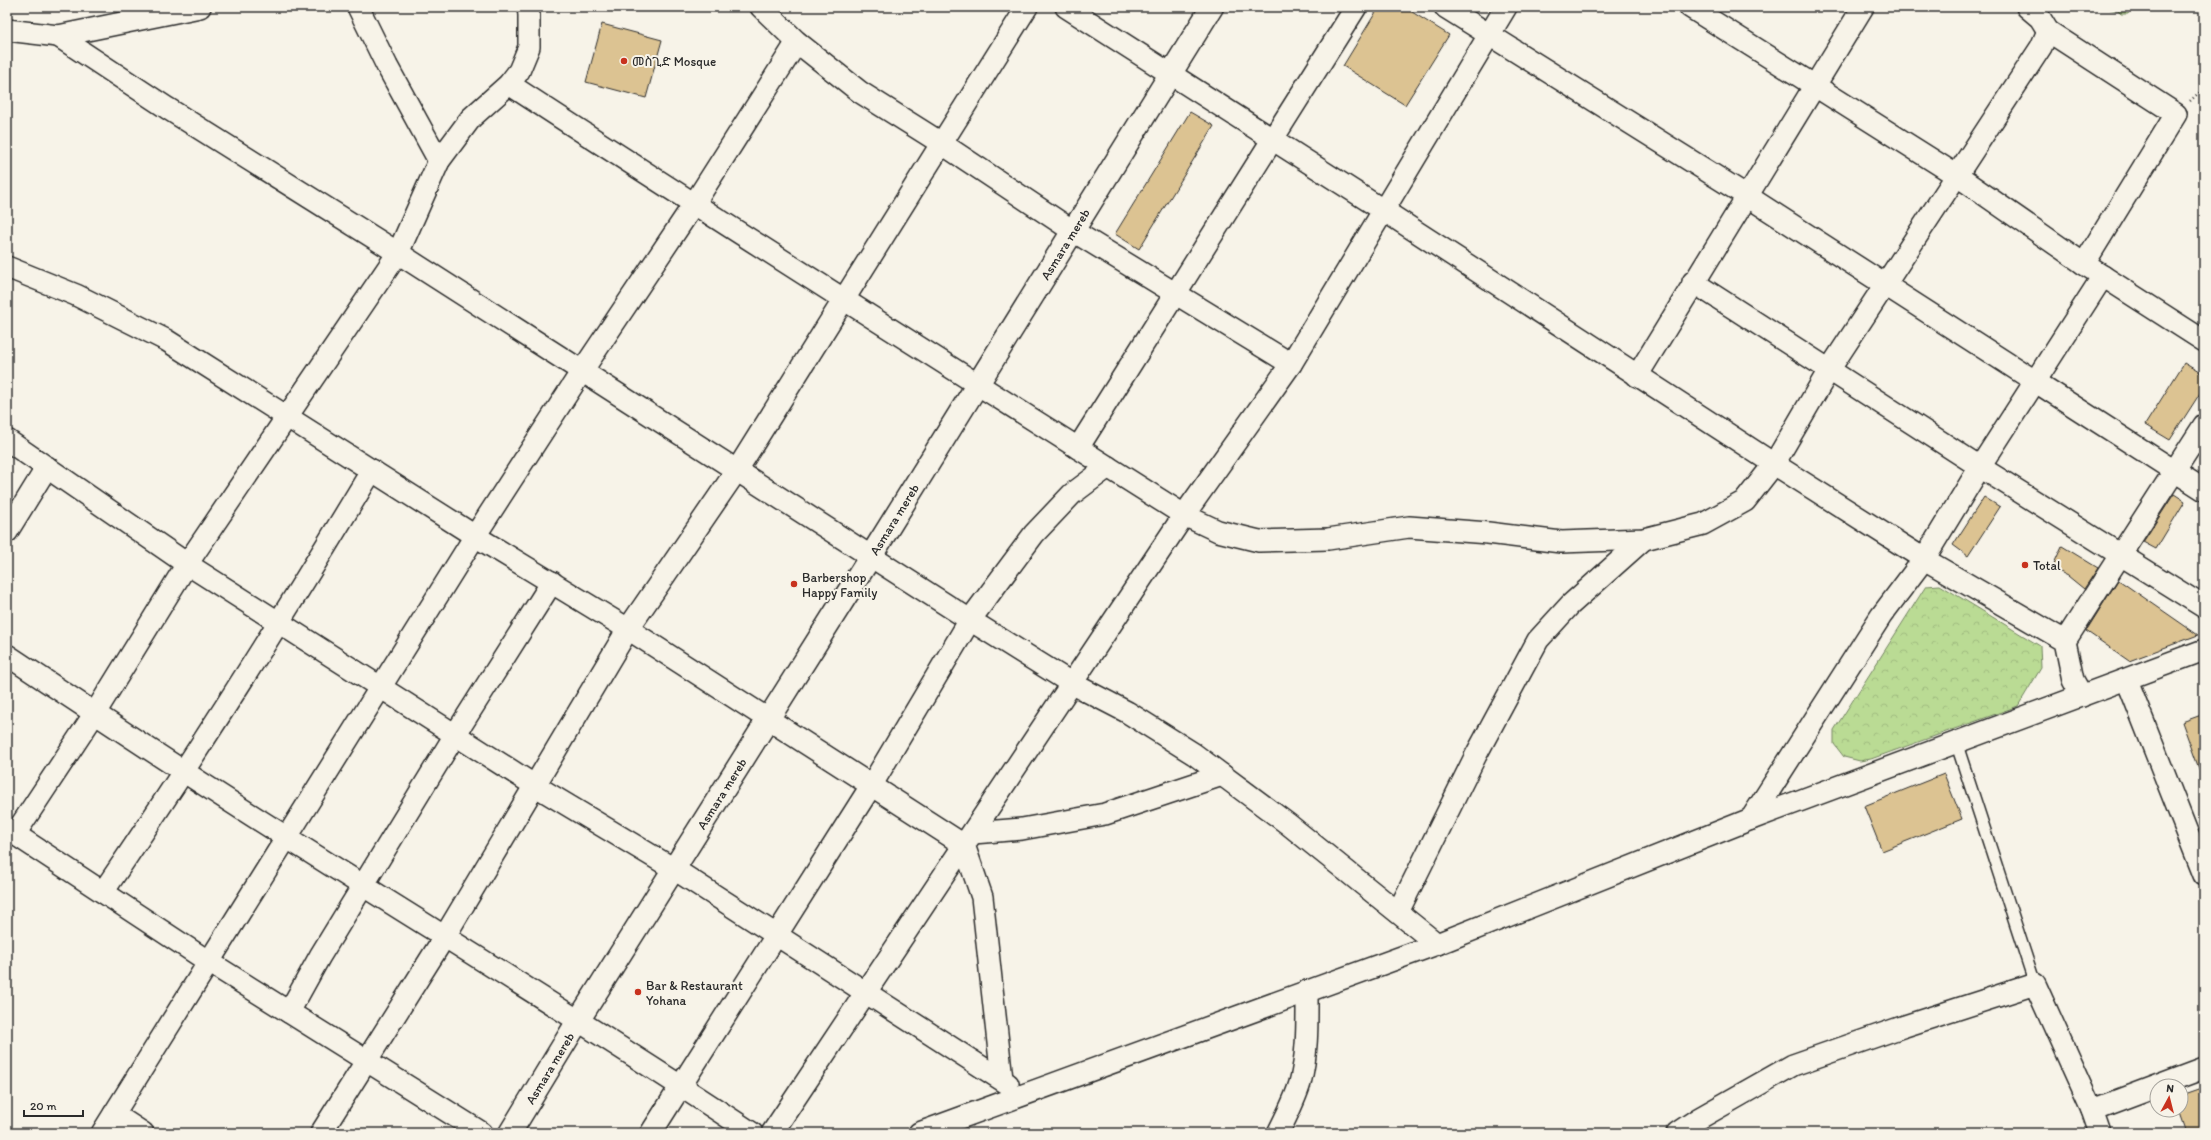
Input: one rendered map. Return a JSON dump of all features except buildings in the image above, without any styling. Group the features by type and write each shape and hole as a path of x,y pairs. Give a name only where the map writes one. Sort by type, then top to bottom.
{"highway":[{"name":"Asmara mereb","path":"510,1133 578,1021 871,556 1212,7"}],"street":[{"path":"7,30 58,36 200,7"},
{"path":"358,7 387,66 439,161"},
{"path":"482,1133 209,962 11,832 95,713 187,564 398,253 439,161 471,118 509,84 519,71 529,47 528,7"},
{"path":"761,7 797,42 860,92 941,143 1073,230 1291,364"},
{"path":"321,1133 445,936 628,629 737,470 1026,7"},
{"path":"1066,7 1170,76 1272,138 1636,376 1774,464 1924,559 2065,642"},
{"path":"1078,448 1177,293 1272,138 1356,7"},
{"path":"1445,7 1747,196 2175,469 2204,490"},
{"path":"772,1133 867,993 1071,683 1184,515 1291,364 1506,7"},
{"path":"1690,7 1956,175 2084,264 2204,341"},
{"path":"1636,376 1863,7"},
{"path":"2027,7 2040,18 2048,31 2176,114 2084,264"},
{"path":"509,84 844,300 1184,515 1218,530 1259,541 1328,539 1409,527 1488,533 1561,542 1644,538 1703,524 1745,501 1774,464 1829,370 2041,47 2048,31"},
{"path":"58,36 167,108 398,253 970,620 1071,683 1127,712 1194,754 1288,824 1438,944"},
{"path":"102,1133 475,536 582,371 694,204 797,42"},
{"path":"7,267 76,295 166,340 475,536 628,629 871,786 968,839 1105,814 1222,775"},
{"path":"1751,819 1881,616 1924,559 1980,467 2103,276"},
{"path":"1693,282 1980,467 2204,608"},
{"path":"2082,696 2073,680 2065,642 2204,425"},
{"path":"7,440 47,466 187,564 534,785 674,869 1002,1079 1023,1096"},
{"path":"7,532 47,466"},
{"path":"651,1133 680,1085 871,786 970,620 1034,534 1072,494 1108,467"},
{"path":"103,892 185,772 280,623 372,470"},
{"path":"1398,912 1476,755 1538,640 1570,605 1644,538"},
{"path":"289,1012 320,956 455,735 552,582"},
{"path":"919,1133 1438,944 1751,819 1956,742 2128,680 2204,650"},
{"path":"7,655 287,838 680,1085 752,1133"},
{"path":"2128,680 2204,875"},
{"path":"968,839 982,897 1002,1079"},
{"path":"1677,1133 1698,1119 1793,1065 1905,1026 2035,984 2092,1110 2100,1133"},
{"path":"1278,1133 1290,1111 1300,1082 1307,1036 1308,991"},
{"path":"2092,1110 2204,1068"},
{"path":"114,1114 143,1133"}],"lane":[{"path":"1956,742 2035,984"}],"green space":[{"path":"2110,7 2136,7 2130,9 2128,14 2121,14 2118,11 2110,9"},
{"path":"1940,585 2040,646 2041,668 2018,706 1871,759 1860,761 1844,757 1834,744 1834,730 1926,586"}],"place":[{"name":"መስጊድ Mosque","path":"624,61"},
{"name":"Total","path":"2025,565"},
{"name":"Barbershop Happy Family","path":"794,584"},
{"name":"Bar & Restaurant Yohana","path":"638,992"}]}
